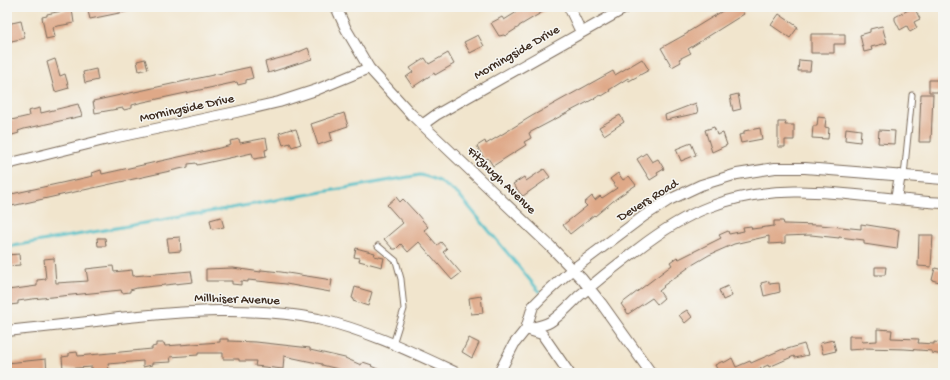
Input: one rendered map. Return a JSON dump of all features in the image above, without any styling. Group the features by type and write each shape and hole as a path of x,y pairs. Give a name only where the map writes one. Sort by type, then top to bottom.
{"street":[{"name":"Fitzhugh Avenue","path":"336,7 346,29 369,68 422,125 550,246 573,270 601,302 651,373"},
{"path":"569,7 581,32"},
{"name":"Morningside Drive","path":"422,125 436,115 627,7"},
{"name":"Morningside Drive","path":"7,164 108,139 279,102 316,90 369,68"},
{"name":"Devers Road","path":"499,373 514,344 526,330 533,306 568,273 644,216 669,200 701,185 724,177 763,170 805,168 943,179"},
{"path":"896,199 902,176"},
{"path":"526,330 549,323 589,288 662,231 688,216 729,200 753,194 803,191 943,203"},
{"name":"Millhiser Avenue","path":"7,331 188,312 240,311 291,315 318,319 364,332 457,373"},
{"path":"526,330 542,334 569,373"}],"lane":[{"path":"902,176 912,95"},
{"path":"378,246 396,261 401,279 404,309 394,344"}],"building":[{"path":"87,7 129,7 129,11 90,19"},
{"path":"525,7 551,7 505,36 499,36 491,23 502,17 504,20"},
{"path":"729,7 739,7 744,14 688,49 691,53 679,59 681,62 672,67 661,48"},
{"path":"914,7 920,19 914,22 917,28 910,32 907,26 900,30 895,17"},
{"path":"72,9 74,23 53,27 55,37 46,39 42,17 47,16 47,14"},
{"path":"779,14 798,27 790,38 771,25"},
{"path":"21,21 25,38 7,42 7,24"},
{"path":"882,26 887,43 871,47 872,50 864,52 860,35 870,32 870,29"},
{"path":"811,34 845,34 845,44 834,44 834,53 811,53"},
{"path":"478,35 484,46 470,53 464,42"},
{"path":"308,48 312,59 268,73 265,62 292,55"},
{"path":"448,53 454,64 435,75 434,73 413,87 406,77 413,72 410,68 425,58 429,64"},
{"path":"55,59 60,76 65,74 69,88 55,92 47,62"},
{"path":"145,59 148,69 139,71 137,61"},
{"path":"642,59 649,70 629,81 628,78 602,96 601,95 529,133 531,138 524,142 526,145 493,166 488,158 485,160 477,146 485,141 486,144 532,116 613,71 615,75"},
{"path":"799,60 811,61 810,71 798,71"},
{"path":"250,67 253,78 246,80 246,83 238,85 237,82 139,103 132,105 132,108 124,110 123,108 95,113 93,101"},
{"path":"96,69 98,80 85,83 83,72"},
{"path":"929,80 943,80 943,92 929,92"},
{"path":"738,94 741,109 733,111 730,96"},
{"path":"921,94 933,94 931,142 919,142"},
{"path":"696,103 698,113 666,120 665,115"},
{"path":"78,104 82,116 24,129 18,131 19,133 9,136 7,121 29,116 28,111 40,108 41,113"},
{"path":"344,113 348,126 330,132 332,140 318,145 311,124"},
{"path":"620,115 624,122 604,135 599,127"},
{"path":"818,117 826,118 825,127 829,128 828,139 812,138 813,126 817,126"},
{"path":"778,122 786,122 785,125 794,125 794,140 785,140 785,147 778,147"},
{"path":"714,127 717,135 723,133 727,145 712,152 705,130"},
{"path":"760,128 762,139 741,143 739,135 744,134 744,131"},
{"path":"846,128 861,130 860,142 845,140"},
{"path":"296,129 301,144 292,147 290,143 283,145 279,133"},
{"path":"879,130 895,131 894,144 878,143"},
{"path":"266,138 268,149 265,150 266,157 254,159 252,153 197,165 196,163 188,164 188,167 7,207 7,195 93,176 92,173 101,170 102,174 224,147 231,145 230,141 239,139 240,143"},
{"path":"691,143 696,155 681,161 676,149"},
{"path":"646,153 652,162 658,159 664,169 650,180 637,159"},
{"path":"544,169 550,177 523,196 513,184 524,177 526,181"},
{"path":"618,173 623,180 629,176 636,185 570,234 563,225 587,206 584,203 592,196 595,200 600,196 602,198 617,188 610,179"},
{"path":"396,197 400,202 403,199 417,214 428,227 424,230 437,245 441,242 447,249 443,252 461,273 452,280 419,242 408,252 401,244 396,249 393,249 384,239 403,223 387,205"},
{"path":"221,217 224,227 212,229 210,220"},
{"path":"774,221 783,221 784,224 820,225 861,229 861,224 899,230 897,249 864,244 864,240 811,235 785,236 785,243 769,244 769,236 734,244 709,255 692,265 663,286 664,287 659,291 664,298 657,304 652,298 628,314 621,304 672,265 670,262 677,257 679,259 721,238 719,235 728,231 729,234 744,231 743,227 751,226 752,229 774,226"},
{"path":"919,235 933,235 931,267 918,266"},
{"path":"180,237 181,251 169,252 167,238"},
{"path":"97,238 105,238 106,246 98,246"},
{"path":"356,248 375,253 374,256 384,258 382,267 359,261 360,258 354,257"},
{"path":"19,254 20,265 7,266 7,255"},
{"path":"54,258 56,283 88,281 86,269 113,266 114,272 132,270 133,276 191,271 193,282 137,288 130,290 130,292 122,293 121,290 32,299 18,301 18,304 10,305 8,290 37,286 37,280 46,279 44,259"},
{"path":"875,267 886,267 885,275 875,275"},
{"path":"233,268 261,272 261,270 281,272 332,280 330,292 286,284 248,280 248,282 241,281 241,285 232,284 232,281 206,281 206,269"},
{"path":"935,268 943,270 943,283 932,280"},
{"path":"769,281 769,284 779,283 780,292 764,296 761,283"},
{"path":"728,286 732,296 723,300 719,290"},
{"path":"355,287 372,292 368,306 353,301 354,299 352,298"},
{"path":"481,296 483,313 471,314 469,298"},
{"path":"687,310 692,317 685,323 679,315"},
{"path":"877,329 892,330 891,338 919,339 918,343 943,343 943,355 932,353 932,351 905,349 863,348 849,350 849,336 861,336 862,342 877,341"},
{"path":"469,338 479,343 472,358 462,352"},
{"path":"220,339 310,348 310,350 345,358 361,365 363,362 386,373 354,373 284,356 283,369 255,366 256,361 223,359 223,353 198,353 198,355 170,357 171,362 152,363 152,365 143,367 143,361 108,364 109,370 92,372 92,367 63,369 62,357 69,356 69,353 77,352 78,356 152,349 152,347 156,346 156,343 164,343 165,346 220,342"},
{"path":"833,340 836,351 823,354 820,343"},
{"path":"804,344 808,355 795,358 794,356 751,373 719,373 715,365 732,358 736,367 750,361 751,363 783,349 784,350"},
{"path":"46,359 47,373 7,373 7,363"}],"waterway":[{"path":"7,247 420,175 437,180 460,196 539,291"}]}
